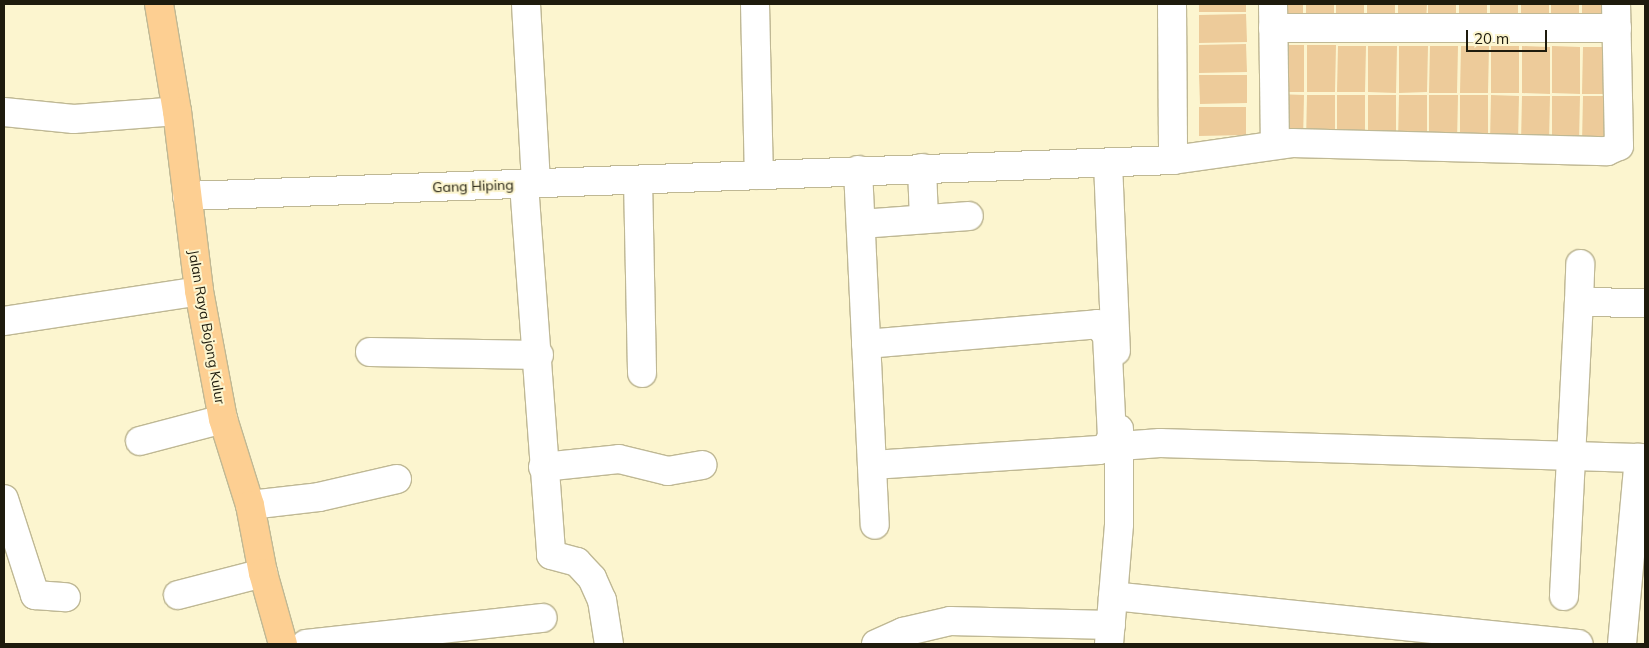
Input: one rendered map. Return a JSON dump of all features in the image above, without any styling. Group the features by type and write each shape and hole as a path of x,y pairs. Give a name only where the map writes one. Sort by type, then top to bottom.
{"main road":[{"name":"Jalan Raya Bojong Kulur","path":"159,4 177,111 199,291 223,420 250,505 263,573 283,644"}],"street":[{"path":"526,4 530,184 543,467 551,555 577,562 592,578 602,600 604,644"},
{"path":"755,4 759,175"},
{"path":"1172,4 1173,160"},
{"path":"1275,144 1273,16 1616,16"},
{"name":"Gang Hiping","path":"187,196 858,170 1173,160 1275,144 1607,151 1619,146 1616,16"},
{"path":"4,112 74,118 177,111"},
{"path":"876,644 903,632 950,621 1110,634 1120,446 1108,162"},
{"path":"922,168 924,219"},
{"path":"858,170 875,525"},
{"path":"638,180 642,373"},
{"path":"861,224 968,216"},
{"path":"1564,596 1580,264"},
{"path":"4,321 199,291"},
{"path":"1579,302 1645,303"},
{"path":"866,344 1098,324 1107,335 1112,437 1106,448 872,465"},
{"path":"370,352 538,355"},
{"path":"140,441 223,420"},
{"path":"1120,446 1160,443 1570,458 1642,458 1622,644"},
{"path":"543,467 618,459 668,470 702,465"},
{"path":"250,505 319,497 397,479"},
{"path":"4,499 35,595 66,597"},
{"path":"178,594 263,573"},
{"path":"1113,596 1361,633 1579,644"},
{"path":"306,644 543,618"}],"building":[{"path":"1199,4 1246,4 1246,12 1199,12"},
{"path":"1275,4 1303,4 1303,22 1275,22"},
{"path":"1306,4 1334,4 1334,22 1306,22"},
{"path":"1336,4 1364,4 1364,22 1336,22"},
{"path":"1367,4 1395,4 1395,22 1367,22"},
{"path":"1398,4 1427,4 1426,22 1398,22"},
{"path":"1428,4 1456,4 1456,22 1428,22"},
{"path":"1459,4 1487,4 1487,23 1459,23"},
{"path":"1490,4 1518,4 1518,23 1490,23"},
{"path":"1521,4 1549,4 1549,23 1521,23"},
{"path":"1551,4 1579,4 1579,23 1551,23"},
{"path":"1582,4 1610,4 1610,24 1582,23"},
{"path":"1246,14 1247,42 1199,43 1199,15"},
{"path":"1246,44 1247,72 1199,73 1199,45"},
{"path":"1277,45 1304,45 1304,92 1276,92"},
{"path":"1307,45 1336,45 1335,92 1307,92"},
{"path":"1338,46 1366,46 1365,92 1337,92"},
{"path":"1368,46 1397,46 1396,93 1368,92"},
{"path":"1399,46 1428,46 1427,92 1399,93"},
{"path":"1430,46 1458,46 1457,93 1429,93"},
{"path":"1461,46 1489,46 1488,93 1460,93"},
{"path":"1491,46 1519,46 1519,93 1491,93"},
{"path":"1522,46 1550,47 1550,94 1522,93"},
{"path":"1552,46 1580,47 1580,94 1552,93"},
{"path":"1583,47 1611,47 1611,94 1582,94"},
{"path":"1199,75 1247,75 1247,103 1200,104"},
{"path":"1276,94 1304,95 1303,142 1275,141"},
{"path":"1307,95 1335,95 1335,142 1306,141"},
{"path":"1337,95 1365,95 1365,142 1337,141"},
{"path":"1368,95 1396,95 1396,141 1368,142"},
{"path":"1399,95 1427,95 1427,142 1398,141"},
{"path":"1429,95 1458,95 1457,142 1429,142"},
{"path":"1460,95 1488,95 1488,142 1460,142"},
{"path":"1491,95 1519,96 1518,143 1490,142"},
{"path":"1522,96 1550,96 1549,143 1521,143"},
{"path":"1552,96 1580,96 1579,143 1552,143"},
{"path":"1583,96 1611,96 1610,143 1582,143"},
{"path":"1199,107 1246,107 1246,135 1199,136"}]}
